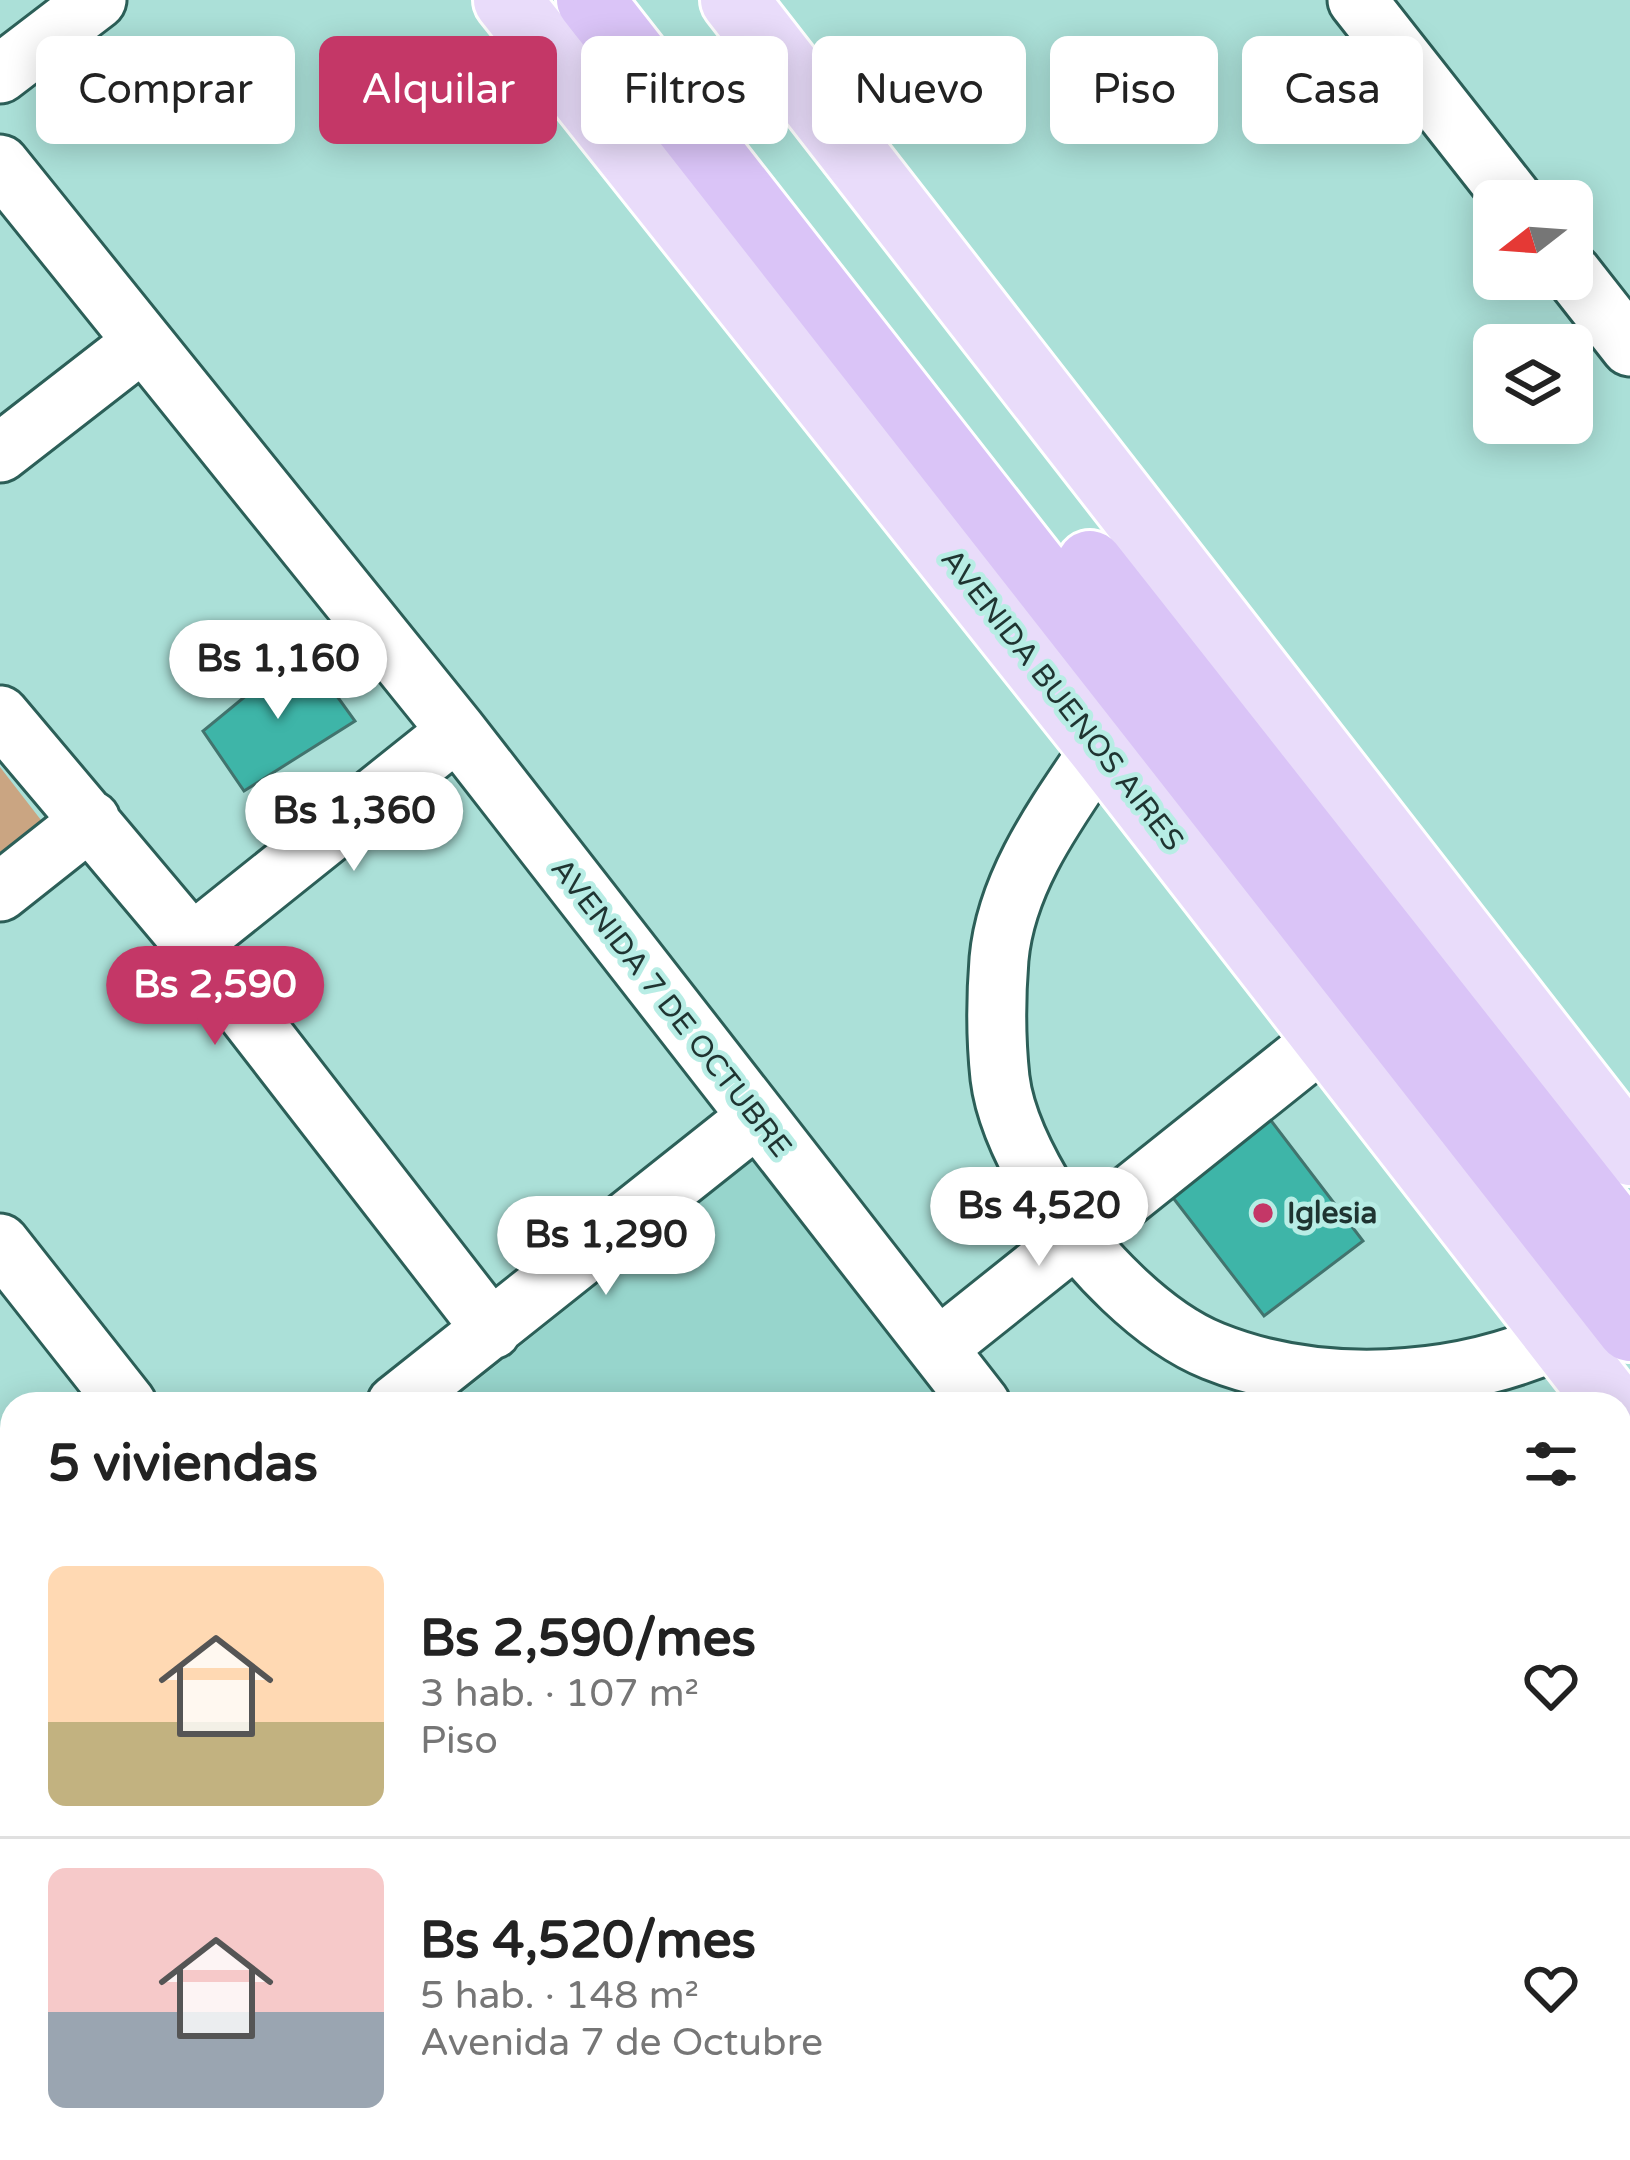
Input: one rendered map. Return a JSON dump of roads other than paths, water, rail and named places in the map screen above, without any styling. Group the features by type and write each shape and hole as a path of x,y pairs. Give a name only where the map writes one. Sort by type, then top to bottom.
{"highway":[{"name":"AVENIDA BUENOS AIRES","path":"590,0 1630,1328"},
{"path":"645,0 1630,1249"}],"main road":[{"name":"AVENIDA BUENOS AIRES","path":"507,0 1101,747 1602,1392"},
{"path":"734,0 1630,1152"}],"street":[{"path":"0,74 97,0"},
{"path":"1357,0 1498,180"},
{"name":"AVENIDA 7 DE OCTUBRE","path":"0,164 457,731 972,1392"},
{"path":"1593,300 1630,347"},
{"path":"0,453 143,342"},
{"path":"0,715 192,943 492,1330"},
{"path":"192,943 457,731"},
{"path":"1101,747 1027,862 999,956 1000,1082 1033,1172 1075,1239 1138,1301 1210,1350 1295,1374 1455,1373 1521,1357 1561,1339"},
{"path":"0,892 91,820"},
{"path":"938,1347 1326,1038"},
{"path":"412,1392 756,1118"},
{"path":"0,1244 117,1392"}],"place":[{"name":"Iglesia","path":"1263,1213"}]}
